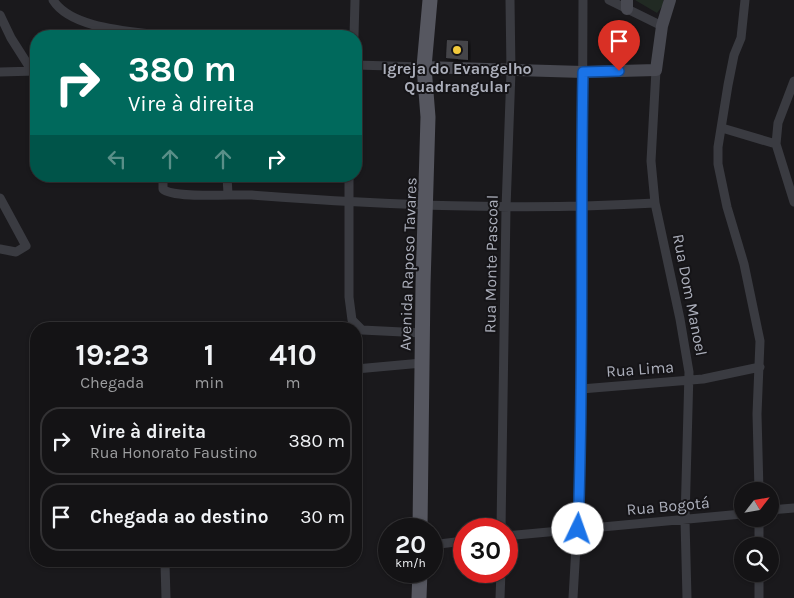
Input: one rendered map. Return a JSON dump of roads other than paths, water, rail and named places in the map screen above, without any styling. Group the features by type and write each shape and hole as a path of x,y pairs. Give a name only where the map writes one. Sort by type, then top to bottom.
{"main road":[{"name":"Avenida Raposo Tavares","path":"420,518 428,118 433,103 429,66 434,41 429,30 430,0"},
{"path":"419,598 420,583"}],"street":[{"path":"53,0 65,13 78,20 133,30"},
{"path":"354,30 355,0"},
{"name":"Rua Monte Pascoal","path":"501,518 506,208 511,71 510,0"},
{"path":"573,598 578,529 581,389 580,207 583,0"},
{"path":"609,0 627,4 662,26"},
{"name":"Rua Dom Manoel","path":"670,0 662,26 656,70 652,161 655,203 680,319 689,380 685,520 687,598"},
{"path":"745,0 741,38 734,55 718,164 727,207 744,264 760,341 757,414 758,482"},
{"path":"0,15 11,38 30,65"},
{"path":"362,65 429,66 511,71 656,70"},
{"path":"0,72 30,71"},
{"path":"794,81 778,122 776,144 794,202"},
{"path":"722,128 776,144"},
{"path":"163,182 163,189 174,194 228,194 348,202 506,208 655,203"},
{"path":"227,182 228,194"},
{"path":"349,182 349,297 352,320 354,322"},
{"path":"0,198 26,246 16,252 0,249"},
{"path":"362,330 423,333"},
{"path":"362,368 422,363"},
{"name":"Rua Lima","path":"581,389 689,380 760,367"},
{"path":"779,509 794,508"},
{"name":"Rua Bogotá","path":"518,535 734,515"},
{"path":"164,567 166,598"},
{"path":"759,582 759,598"},
{"path":"500,598 501,583"}],"place":[{"name":"Igreja do Evangelho Quadrangular","path":"457,50"}]}
